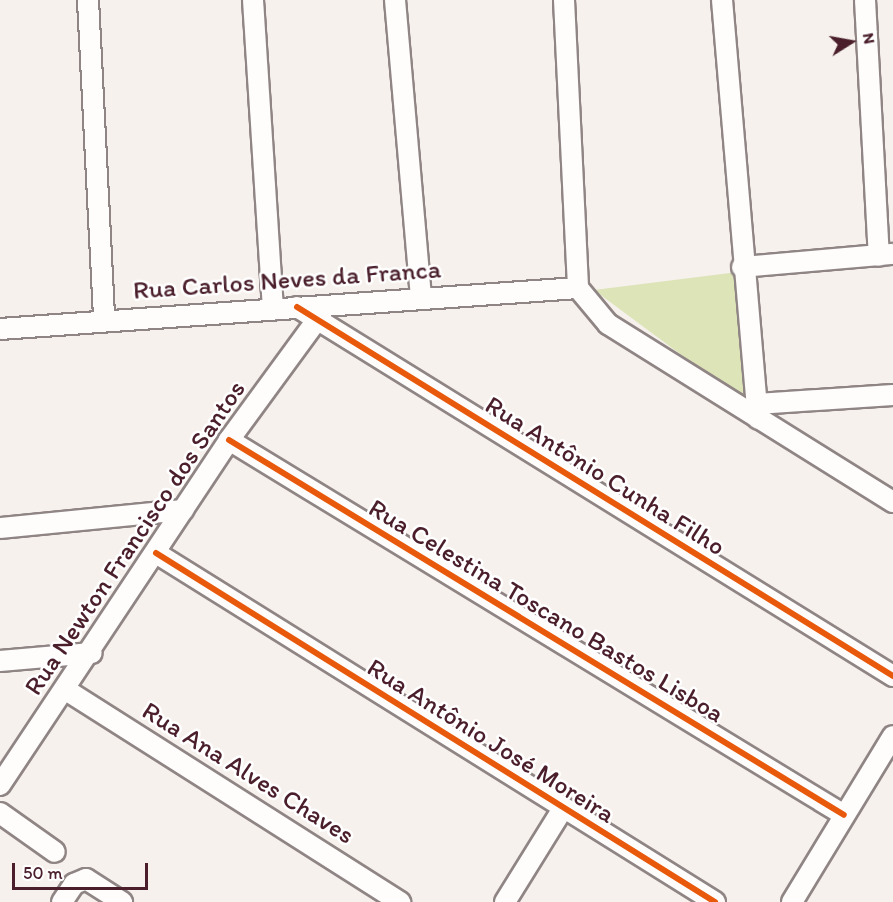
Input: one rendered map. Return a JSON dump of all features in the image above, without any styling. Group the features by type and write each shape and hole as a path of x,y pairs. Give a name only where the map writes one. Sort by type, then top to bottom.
{"street":[{"path":"88,0 104,319"},
{"path":"253,0 273,309"},
{"path":"395,0 421,298"},
{"path":"564,0 578,288 608,324 758,411 893,502"},
{"path":"722,0 742,267 758,411"},
{"path":"742,267 886,255 865,0"},
{"name":"Rua Carlos Neves da Franca","path":"0,329 104,319 578,288"},
{"name":"Rua Antônio Cunha Filho","path":"297,307 315,321 893,676"},
{"name":"Rua Newton Francisco dos Santos","path":"0,785 92,653 229,440 315,321"},
{"path":"758,411 893,395"},
{"name":"Rua Celestina Toscano Bastos Lisboa","path":"229,440 843,815"},
{"path":"0,528 183,510"},
{"name":"Rua Antônio José Moreira","path":"156,554 562,810 715,902"},
{"path":"0,661 92,653"},
{"name":"Rua Ana Alves Chaves","path":"66,690 400,902"},
{"path":"792,902 893,736"},
{"path":"505,902 562,810"},
{"path":"0,813 55,852"},
{"path":"62,902 74,884 86,879 122,902"}],"green space":[{"path":"738,272 746,403 594,290"}],"cycle path":[{"path":"297,307 893,676"},
{"path":"229,440 844,815"},
{"path":"156,553 715,902"}]}
